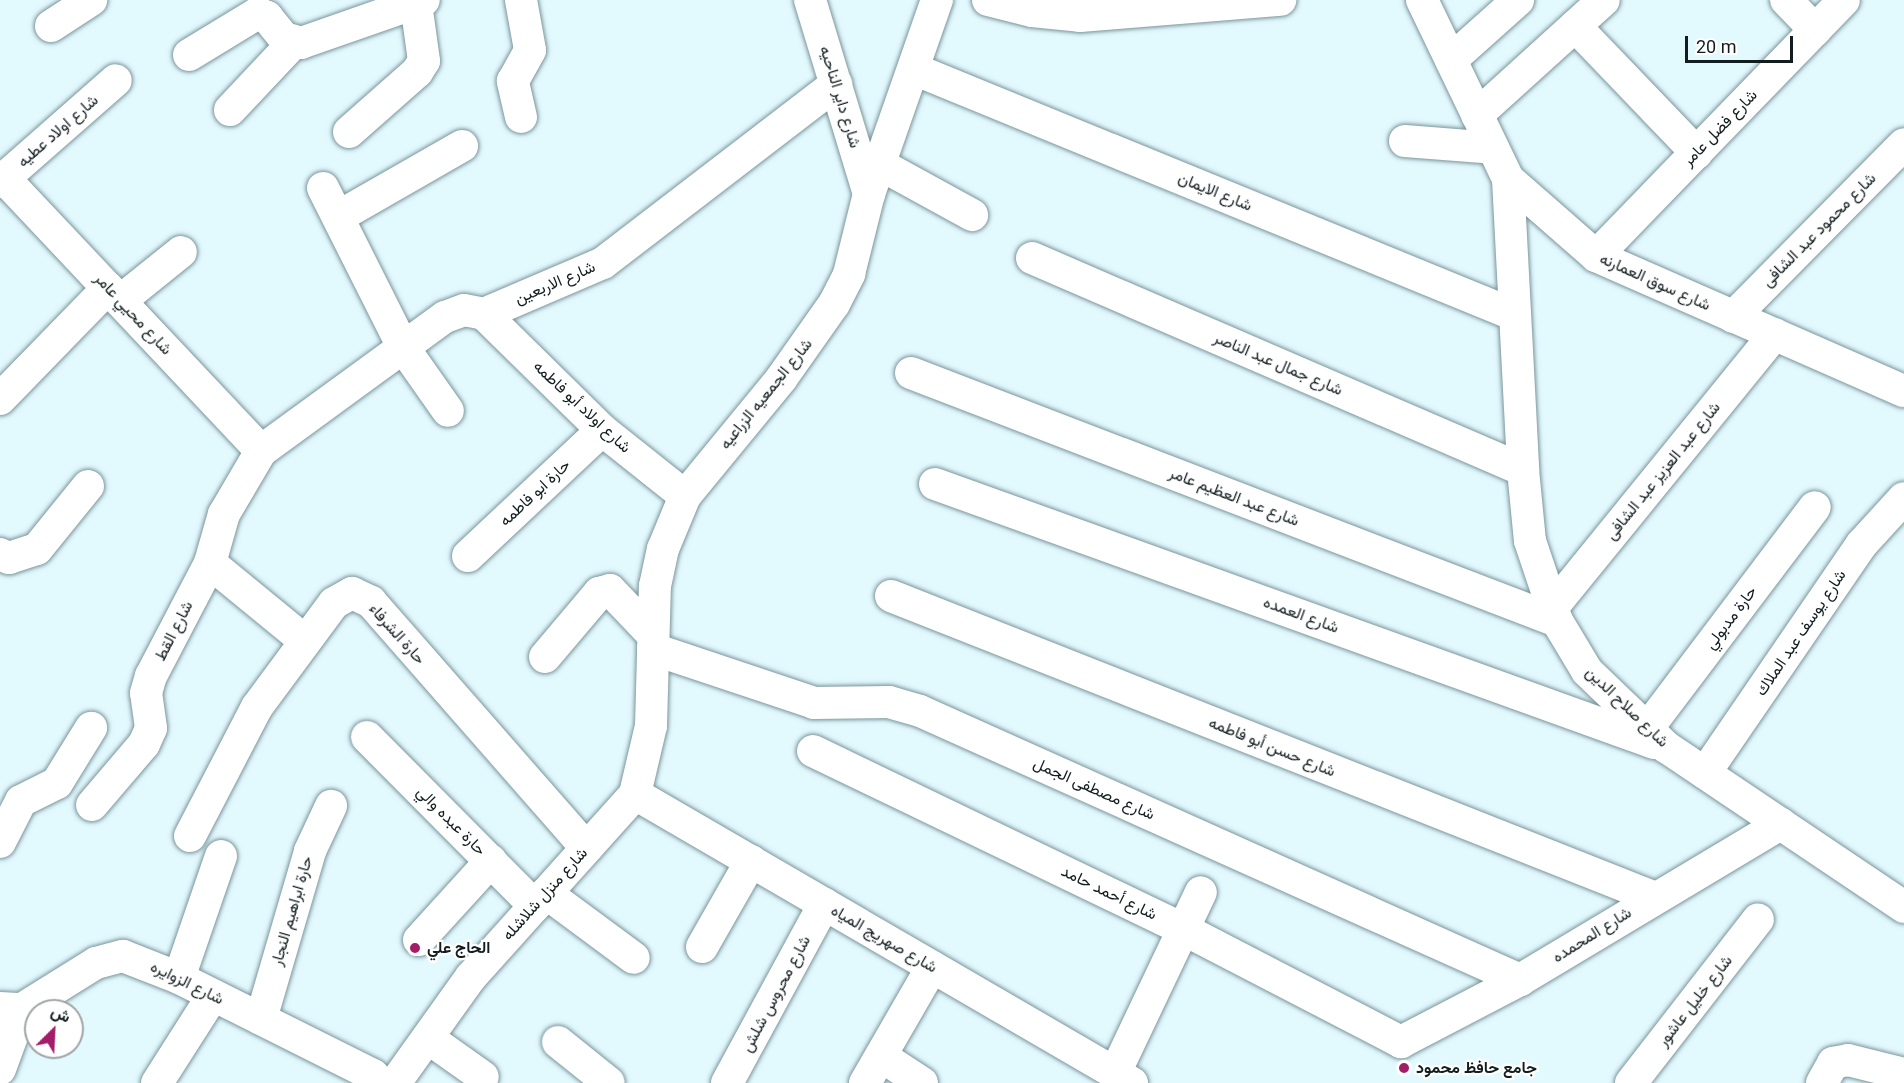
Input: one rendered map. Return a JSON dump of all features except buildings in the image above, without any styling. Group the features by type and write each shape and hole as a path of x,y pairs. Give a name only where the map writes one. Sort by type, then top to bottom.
{"street":[{"path":"51,26 91,0"},
{"path":"521,0 530,50 513,81 521,117"},
{"name":"شارع داير الناحيه","path":"810,0 869,194"},
{"name":"شارع الجمعيه الزراعيه","path":"635,794 651,726 655,586 663,549 685,496 781,379 834,304 849,274 869,194 916,70 937,0"},
{"path":"988,0 1032,11 1080,16 1175,5 1280,0"},
{"name":"شارع سوق العمارنه","path":"1422,0 1508,179 1596,256 1904,391"},
{"path":"1451,60 1518,0"},
{"path":"1477,115 1604,0"},
{"path":"1786,0 1815,30"},
{"name":"شارع فضل عامر","path":"1596,256 1844,0"},
{"path":"230,110 294,42 364,10 420,1 424,61 417,72 349,132"},
{"path":"189,56 258,13 294,42"},
{"path":"1575,26 1696,153"},
{"name":"شارع الايمان","path":"916,70 1515,315"},
{"name":"شارع اولاد عطيه","path":"2,180 116,80"},
{"name":"شارع الاربعين","path":"261,451 445,317 464,310 484,314 603,263 836,84"},
{"path":"1405,141 1493,148"},
{"name":"شارع محمود عبد الشافى","path":"1733,317 1904,144"},
{"path":"338,217 462,146"},
{"path":"881,165 972,215"},
{"name":"شارع صلاح الدين","path":"1508,179 1523,470 1530,541 1555,615 1587,671 1656,738 1904,908"},
{"name":"شارع محيي عامر","path":"2,180 114,294 261,451"},
{"path":"323,188 403,347 448,411"},
{"path":"0,399 114,294 181,252"},
{"name":"شارع جمال عبد الناصر","path":"1032,258 1523,470"},
{"name":"شارع اولاد أبو فاطمه","path":"484,314 602,430 685,496"},
{"name":"شارع عبد العزيز عبد الشافى","path":"1555,615 1774,334"},
{"name":"شارع عبد العظيم عامر","path":"911,373 1555,615"},
{"name":"حارة ابو فاطمه","path":"468,556 602,430"},
{"name":"شارع القط","path":"92,805 144,744 151,728 146,693 151,676 210,563 224,514 261,451"},
{"name":"شارع العمده","path":"936,484 1656,738"},
{"path":"0,554 9,558 37,549 87,486"},
{"name":"شارع يوسف عبد الملاك","path":"1705,773 1862,544 1904,498"},
{"name":"حارة مدبولي","path":"1656,738 1815,507"},
{"path":"210,563 305,641"},
{"name":"شارع مصطفى الجمل","path":"545,657 599,593 610,590 653,642 814,703 889,702 920,711 1520,980"},
{"name":"حارة الشرفاء","path":"190,836 257,707 334,603 352,593 371,602 586,848"},
{"name":"شارع حسن أبو فاطمه","path":"891,596 1653,897"},
{"path":"0,842 21,801 57,783 91,728"},
{"name":"حارة عبده والي","path":"367,737 490,861 541,899 634,958"},
{"name":"شارع أحمد حامد","path":"813,751 1183,929 1401,1042"},
{"name":"شارع منزل شلاشله","path":"379,1081 428,1038 471,977 635,794"},
{"name":"شارع صهريج المياه","path":"635,794 932,967 1111,1076"},
{"name":"حارة ابراهيم النجار","path":"261,1018 310,851 331,806"},
{"name":"شارع المحمده","path":"1401,1042 1520,980 1653,897 1781,824"},
{"path":"179,978 221,856"},
{"path":"419,940 490,861"},
{"path":"702,947 751,861"},
{"path":"1111,1076 1201,892"},
{"name":"شارع محروس شلش","path":"727,1083 824,904"},
{"name":"شارع خليل عاشور","path":"1631,1083 1758,919"},
{"name":"شارع الزوايره","path":"11,1009 96,963 123,956 179,978 261,1018 379,1081"},
{"path":"865,1083 932,967"},
{"path":"157,1083 213,995"},
{"path":"0,1069 11,1009"},
{"path":"428,1038 483,1077"},
{"path":"558,1042 609,1083"},
{"path":"881,1056 922,1083"},
{"path":"1822,1083 1833,1063 1848,1060 1904,1074"}],"place":[{"name":"الحاج علي","path":"415,948"},
{"name":"جامع حافظ محمود","path":"1404,1068"}]}
